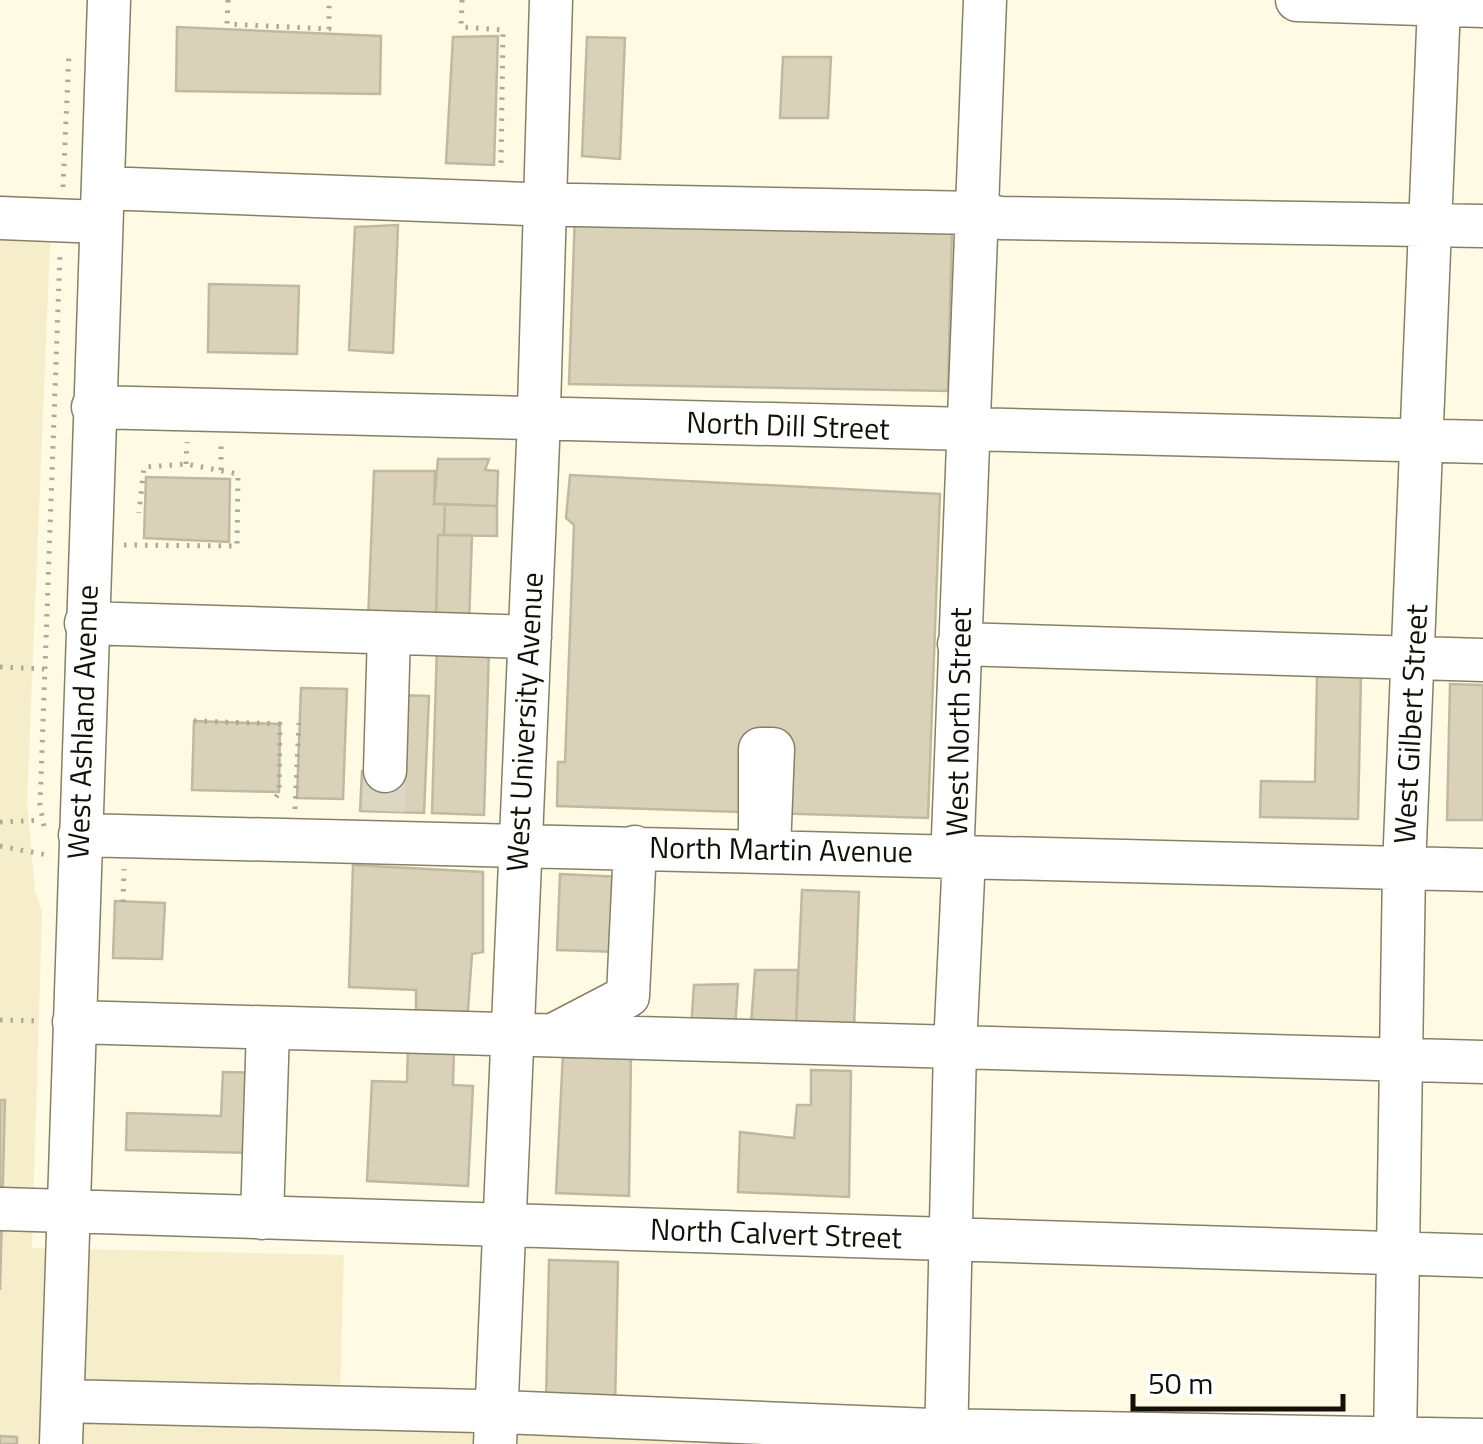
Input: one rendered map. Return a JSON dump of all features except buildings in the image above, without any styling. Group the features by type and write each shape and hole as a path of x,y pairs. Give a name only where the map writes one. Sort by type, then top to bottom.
{"street":[{"name":"West Ashland Avenue","path":"61,1444 69,1212 58,832 86,623 93,407 88,210 109,0"},
{"name":"West University Avenue","path":"496,1428 505,1225 532,1035 519,844 530,637 551,0"},
{"name":"West North Street","path":"947,1437 955,1047 963,878 953,837 984,0"},
{"path":"1297,0 1483,6"},
{"name":"West Gilbert Street","path":"1395,1441 1404,868 1433,225 1416,3"},
{"path":"0,218 88,210 543,204 977,213 1001,218 1483,226"},
{"name":"North Dill Street","path":"93,407 1483,442"},
{"path":"86,623 530,637"},
{"path":"383,808 390,633"},
{"path":"959,644 1483,660"},
{"name":"North Martin Avenue","path":"58,832 383,808 519,844 1483,870"},
{"path":"532,1035 628,996 636,847"},
{"path":"64,1021 1483,1062"},
{"path":"262,1218 268,1028"},
{"name":"North Calvert Street","path":"2,1210 1483,1256"},
{"path":"63,1401 496,1428 947,1437 1483,1440"}],"path":[{"path":"228,0 227,24 329,29 330,0"},
{"path":"462,0 461,27 504,30 500,166"},
{"path":"58,832 44,669 88,210 70,40"},
{"path":"186,464 188,432"},
{"path":"220,470 222,433"},
{"path":"112,545 237,546 238,474 186,464 144,467 139,514"},
{"path":"0,667 44,669"},
{"path":"194,721 280,724 279,792 265,815"},
{"path":"294,817 300,723"},
{"path":"0,822 58,832"},
{"path":"0,846 58,832"},
{"path":"123,902 124,856"},
{"path":"0,1020 64,1021"}],"shaded area":[{"path":"0,195 52,197 27,802 35,891 42,911 32,1248 344,1255 340,1396 729,1427 728,1444 0,1444"}],"tunnel":[{"path":"383,811 385,771"}]}
